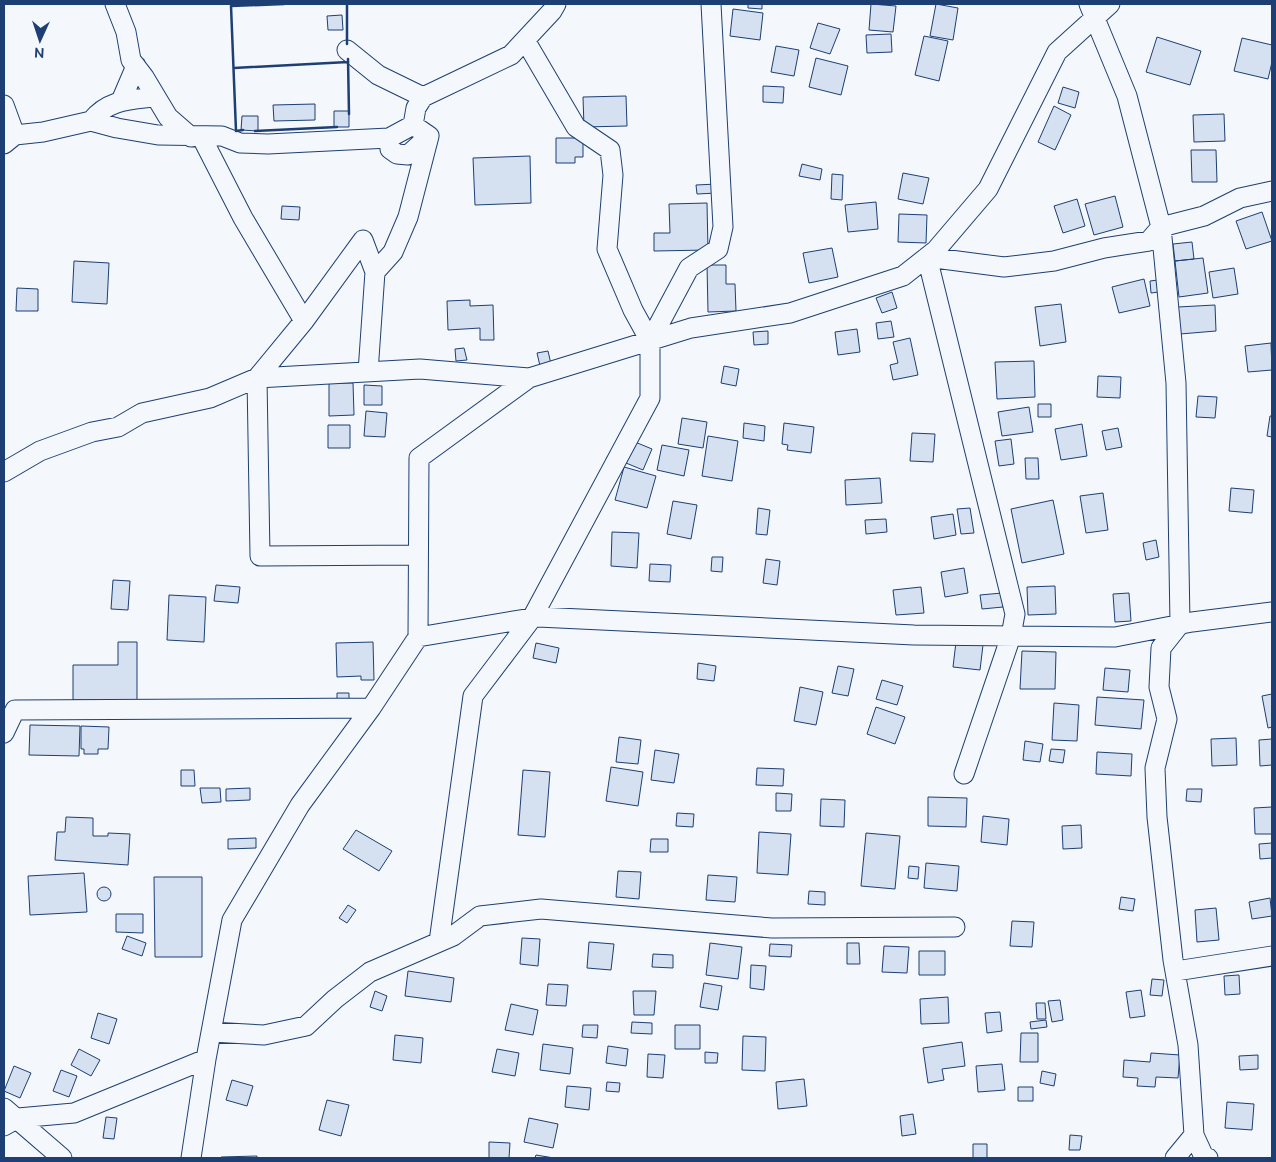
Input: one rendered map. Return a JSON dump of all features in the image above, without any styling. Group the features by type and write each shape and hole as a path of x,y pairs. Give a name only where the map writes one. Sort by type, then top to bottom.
{"street":[{"path":"115,4 126,32 131,60 144,77 154,97 168,117 196,136 304,321"},
{"path":"413,125 416,108 422,97 511,55 552,11 556,4"},
{"path":"439,942 473,696 532,618 650,398 650,341 688,268 718,249 723,227 711,4"},
{"path":"190,1158 232,920 300,805 371,708 418,637 419,458 529,378 691,328 790,313 903,276 936,250 988,189 1057,52 1093,11 1110,4"},
{"path":"1093,11 1127,96 1161,227 1176,383 1180,624 1161,648 1159,687 1167,719 1155,768 1157,817 1176,971 1188,1045 1194,1135 1204,1157 1208,1158"},
{"path":"525,40 576,127 610,150 613,174 607,249 633,310 650,341"},
{"path":"348,50 378,74 422,97"},
{"path":"121,101 136,66"},
{"path":"91,121 101,109 121,101 154,97"},
{"path":"4,106 10,140 91,121 117,128 158,135 222,136 240,143 268,144 389,138 413,125"},
{"path":"413,125 429,136"},
{"path":"389,138 390,150 397,154 408,155 429,136"},
{"path":"375,272 393,252 408,216 429,136"},
{"path":"926,257 1004,267 1054,261 1104,248 1149,241 1161,227 1204,216 1240,198 1272,191"},
{"path":"368,372 375,272 362,240 304,321 257,378 260,556 418,555"},
{"path":"926,257 1015,614 1011,636 964,774"},
{"path":"4,472 40,451 92,432 118,427 142,413 210,398 257,378 420,370 529,378"},
{"path":"418,637 532,618 914,635 1115,638 1180,624 1272,612"},
{"path":"4,733 15,710 371,708"},
{"path":"211,1032 264,1035 306,1026 335,999 370,972 453,936 480,916 541,909 772,928 955,927"},
{"path":"1176,971 1272,956"},
{"path":"9,1117 74,1113 206,1059"},
{"path":"9,1117 62,1158"},
{"path":"1175,1158 1194,1135"}],"building":[{"path":"748,4 762,4 762,9 748,8"},
{"path":"871,4 896,6 893,32 869,30"},
{"path":"936,4 958,8 953,40 930,36"},
{"path":"733,9 763,13 760,40 730,36"},
{"path":"342,15 343,30 328,30 327,16"},
{"path":"818,23 840,29 830,54 810,48"},
{"path":"891,34 892,52 867,53 866,35"},
{"path":"924,36 948,41 939,81 915,75"},
{"path":"1157,37 1201,51 1190,85 1146,72"},
{"path":"1242,38 1272,45 1272,62 1268,79 1234,71"},
{"path":"776,46 799,50 794,76 771,72"},
{"path":"816,58 848,66 841,95 809,87"},
{"path":"763,86 784,87 783,103 763,102"},
{"path":"1063,87 1079,92 1075,108 1058,103"},
{"path":"626,96 627,126 584,127 583,97"},
{"path":"315,104 315,120 274,121 273,105"},
{"path":"1054,106 1071,115 1055,150 1038,142"},
{"path":"334,111 349,111 349,127 334,127"},
{"path":"1224,114 1225,141 1194,142 1193,115"},
{"path":"242,116 258,116 258,131 241,130"},
{"path":"556,138 583,138 583,157 575,157 575,163 556,163"},
{"path":"1191,150 1216,150 1217,182 1192,182"},
{"path":"530,156 531,203 475,205 473,158"},
{"path":"802,164 822,169 820,180 799,176"},
{"path":"903,173 929,178 923,204 898,199"},
{"path":"832,174 843,175 842,200 831,199"},
{"path":"717,184 717,193 697,194 696,185"},
{"path":"1115,196 1123,227 1094,235 1085,204"},
{"path":"1077,199 1085,226 1063,233 1054,206"},
{"path":"876,202 878,229 848,232 845,205"},
{"path":"707,203 708,250 654,251 654,233 670,233 669,204"},
{"path":"282,206 300,207 299,220 281,219"},
{"path":"1262,212 1272,241 1246,249 1236,221"},
{"path":"899,214 927,215 926,243 898,242"},
{"path":"1192,242 1194,259 1175,261 1173,244"},
{"path":"832,248 838,277 809,283 803,253"},
{"path":"1203,258 1208,293 1179,297 1175,261"},
{"path":"74,261 109,263 107,304 72,302"},
{"path":"707,265 726,265 726,284 735,284 736,311 708,312"},
{"path":"1234,268 1238,294 1213,298 1209,272"},
{"path":"1144,279 1150,306 1119,313 1112,287"},
{"path":"1158,280 1159,292 1151,293 1150,281"},
{"path":"17,288 38,289 38,311 16,311"},
{"path":"892,292 897,308 882,313 876,298"},
{"path":"470,300 470,306 493,305 494,340 480,340 480,328 448,330 447,301"},
{"path":"1061,304 1066,342 1040,346 1035,307"},
{"path":"1215,305 1216,331 1180,334 1178,307"},
{"path":"891,321 894,337 878,339 876,323"},
{"path":"857,329 860,352 838,355 835,332"},
{"path":"768,331 768,344 754,345 753,332"},
{"path":"910,338 918,375 893,380 890,365 898,363 893,342"},
{"path":"1271,343 1272,370 1248,372 1245,346"},
{"path":"464,348 467,360 456,361 455,349"},
{"path":"548,351 551,364 540,366 537,353"},
{"path":"1034,361 1035,397 997,399 995,362"},
{"path":"724,366 739,369 736,386 721,383"},
{"path":"1098,376 1121,377 1120,398 1097,397"},
{"path":"329,383 353,383 354,415 329,416"},
{"path":"364,385 382,386 382,405 364,405"},
{"path":"1198,396 1217,397 1215,418 1196,417"},
{"path":"1038,404 1051,404 1051,417 1038,417"},
{"path":"1029,407 1033,432 1002,436 998,412"},
{"path":"366,411 387,413 385,437 364,436"},
{"path":"1270,416 1272,416 1272,437 1267,436"},
{"path":"682,418 707,422 703,448 678,444"},
{"path":"744,423 765,426 764,441 743,438"},
{"path":"784,423 814,427 811,453 787,450 788,445 782,444"},
{"path":"1082,424 1087,456 1061,460 1055,429"},
{"path":"328,425 350,425 350,448 328,448"},
{"path":"1118,428 1122,447 1106,450 1102,431"},
{"path":"912,433 935,434 933,462 910,461"},
{"path":"708,436 738,441 732,481 702,476"},
{"path":"1011,439 1014,464 999,466 995,441"},
{"path":"635,442 652,449 643,470 626,463"},
{"path":"662,445 689,450 684,476 657,470"},
{"path":"1025,458 1038,458 1039,479 1026,479"},
{"path":"624,467 656,476 647,508 615,500"},
{"path":"880,478 882,503 846,505 845,480"},
{"path":"1231,488 1254,490 1252,513 1229,511"},
{"path":"1103,493 1108,530 1086,533 1080,496"},
{"path":"1053,500 1064,554 1022,563 1011,509"},
{"path":"673,501 697,505 691,539 667,534"},
{"path":"758,508 770,510 767,535 756,534"},
{"path":"970,508 974,533 961,534 957,509"},
{"path":"953,514 956,535 934,539 931,517"},
{"path":"886,519 887,532 866,534 865,520"},
{"path":"612,532 639,533 637,568 611,566"},
{"path":"1156,540 1159,557 1146,560 1143,543"},
{"path":"712,557 723,557 722,572 711,571"},
{"path":"766,559 780,561 777,585 763,583"},
{"path":"650,564 671,565 670,582 649,581"},
{"path":"964,568 968,593 945,597 941,572"},
{"path":"113,580 130,581 128,610 111,609"},
{"path":"216,585 240,587 238,603 214,601"},
{"path":"1055,586 1056,614 1028,615 1027,587"},
{"path":"921,587 924,613 896,615 893,590"},
{"path":"1002,593 1003,607 982,609 980,595"},
{"path":"1129,593 1131,621 1115,622 1113,594"},
{"path":"169,595 206,597 204,642 167,640"},
{"path":"118,642 137,642 137,701 73,700 73,665 118,665"},
{"path":"373,642 374,680 361,680 361,676 337,677 336,643"},
{"path":"956,642 983,645 980,670 953,667"},
{"path":"536,643 559,648 556,663 533,658"},
{"path":"1022,651 1056,652 1055,689 1020,689"},
{"path":"698,663 716,666 714,681 697,679"},
{"path":"838,666 854,669 848,696 832,693"},
{"path":"1105,668 1130,670 1128,692 1103,690"},
{"path":"882,680 903,686 897,705 876,699"},
{"path":"800,687 823,692 816,725 794,721"},
{"path":"337,693 349,693 349,701 337,701"},
{"path":"1272,694 1272,727 1268,728 1262,696"},
{"path":"1097,697 1144,700 1141,729 1095,725"},
{"path":"1054,703 1079,705 1077,741 1052,740"},
{"path":"876,707 905,717 895,744 867,734"},
{"path":"30,725 80,726 79,756 29,755"},
{"path":"81,726 109,727 108,749 98,749 98,754 84,754 84,749 81,749"},
{"path":"619,737 641,740 638,764 616,762"},
{"path":"1236,738 1237,765 1212,766 1211,739"},
{"path":"1272,739 1272,765 1260,766 1259,740"},
{"path":"1025,741 1043,744 1040,762 1023,760"},
{"path":"1051,749 1065,750 1063,763 1049,761"},
{"path":"655,750 679,754 674,783 651,780"},
{"path":"1097,752 1132,754 1131,776 1096,774"},
{"path":"611,767 643,772 638,806 606,801"},
{"path":"757,768 784,769 783,786 756,785"},
{"path":"181,770 194,770 195,786 181,786"},
{"path":"523,770 550,772 545,837 518,835"},
{"path":"200,788 220,788 221,802 202,803"},
{"path":"250,788 250,800 226,801 226,789"},
{"path":"1187,789 1202,789 1201,802 1186,801"},
{"path":"776,793 792,794 791,811 776,811"},
{"path":"928,797 967,798 966,827 928,826"},
{"path":"821,799 845,800 844,827 820,826"},
{"path":"1272,807 1272,834 1255,834 1254,808"},
{"path":"677,813 694,814 693,827 676,826"},
{"path":"983,816 1009,819 1007,845 981,842"},
{"path":"66,817 93,818 93,836 108,836 108,833 130,834 128,865 55,860 57,832 65,832"},
{"path":"1081,825 1082,848 1063,849 1062,826"},
{"path":"356,830 392,851 379,871 343,849"},
{"path":"759,832 791,834 788,875 757,873"},
{"path":"866,833 900,836 895,889 861,886"},
{"path":"256,838 256,848 228,849 228,839"},
{"path":"651,839 668,839 668,852 650,852"},
{"path":"1272,843 1272,858 1260,859 1259,844"},
{"path":"926,863 959,866 957,891 924,888"},
{"path":"909,866 919,867 918,879 908,878"},
{"path":"618,871 641,872 639,899 616,897"},
{"path":"84,873 87,912 30,915 28,876"},
{"path":"708,875 737,877 735,902 706,900"},
{"path":"154,877 202,877 202,957 155,957"},
{"path":"104,887 109,889 111,894 109,899 104,901 99,899 97,894 99,889"},
{"path":"809,891 825,892 825,905 808,904"},
{"path":"1121,897 1135,899 1133,911 1119,909"},
{"path":"1270,898 1272,916 1252,919 1249,902"},
{"path":"348,905 356,910 347,923 339,918"},
{"path":"1216,908 1219,940 1197,942 1195,910"},
{"path":"116,914 143,914 143,933 116,932"},
{"path":"1012,921 1034,922 1032,947 1010,946"},
{"path":"127,936 146,943 142,956 122,949"},
{"path":"522,938 540,939 538,966 520,964"},
{"path":"589,942 614,944 611,970 587,968"},
{"path":"710,943 742,947 738,979 706,975"},
{"path":"847,943 859,943 860,964 847,964"},
{"path":"770,944 792,945 791,957 769,956"},
{"path":"884,946 909,947 907,973 882,972"},
{"path":"919,951 945,951 945,975 919,975"},
{"path":"653,954 673,955 673,968 652,967"},
{"path":"751,965 766,966 764,990 750,988"},
{"path":"408,971 454,978 451,1002 405,996"},
{"path":"1239,975 1240,994 1225,995 1224,976"},
{"path":"1152,979 1164,980 1162,996 1150,995"},
{"path":"704,983 722,986 718,1010 700,1007"},
{"path":"548,984 568,985 566,1006 546,1005"},
{"path":"1141,990 1145,1016 1130,1018 1126,992"},
{"path":"375,991 387,996 382,1011 370,1007"},
{"path":"633,991 656,991 654,1015 634,1015"},
{"path":"948,997 949,1023 921,1024 920,999"},
{"path":"1060,1000 1063,1020 1052,1022 1048,1001"},
{"path":"1036,1003 1045,1003 1046,1019 1037,1019"},
{"path":"511,1004 538,1010 533,1035 505,1030"},
{"path":"1000,1012 1002,1031 987,1033 985,1013"},
{"path":"98,1013 117,1019 109,1044 91,1038"},
{"path":"1046,1020 1047,1027 1031,1029 1030,1022"},
{"path":"632,1022 652,1023 652,1034 631,1033"},
{"path":"583,1025 598,1025 597,1038 582,1037"},
{"path":"675,1025 700,1025 700,1049 675,1049"},
{"path":"1021,1033 1038,1033 1038,1062 1020,1062"},
{"path":"395,1035 423,1038 421,1063 393,1060"},
{"path":"743,1036 766,1037 765,1071 742,1070"},
{"path":"962,1042 965,1066 942,1069 944,1080 928,1083 923,1048"},
{"path":"543,1044 573,1048 570,1074 540,1070"},
{"path":"608,1046 628,1049 626,1066 606,1063"},
{"path":"79,1049 100,1060 91,1076 71,1065"},
{"path":"497,1049 519,1053 515,1076 492,1072"},
{"path":"705,1052 718,1053 717,1063 705,1063"},
{"path":"1151,1053 1180,1055 1178,1078 1156,1077 1155,1087 1137,1086 1138,1078 1123,1077 1124,1060 1150,1062"},
{"path":"648,1054 665,1055 663,1078 647,1077"},
{"path":"1258,1055 1258,1069 1240,1070 1239,1056"},
{"path":"1002,1064 1005,1090 978,1092 976,1066"},
{"path":"14,1066 31,1073 20,1098 4,1091"},
{"path":"61,1070 77,1076 69,1097 53,1091"},
{"path":"1042,1071 1056,1074 1054,1086 1040,1083"},
{"path":"804,1079 807,1106 778,1109 776,1082"},
{"path":"232,1080 253,1086 247,1106 226,1100"},
{"path":"607,1082 620,1083 619,1092 606,1091"},
{"path":"567,1086 591,1088 589,1110 565,1107"},
{"path":"1018,1087 1033,1087 1033,1101 1018,1101"},
{"path":"327,1100 349,1105 341,1136 319,1130"},
{"path":"1227,1102 1254,1104 1252,1130 1225,1128"},
{"path":"913,1114 916,1134 902,1136 900,1116"},
{"path":"106,1117 117,1118 114,1139 103,1138"},
{"path":"529,1118 558,1124 553,1148 524,1142"},
{"path":"1070,1135 1082,1136 1080,1150 1069,1150"},
{"path":"489,1142 510,1143 509,1158 489,1158"},
{"path":"973,1144 987,1144 987,1158 973,1158"},
{"path":"536,1155 554,1158 535,1158"},
{"path":"257,1156 257,1158 221,1158 221,1157"}],"wall":[{"path":"243,130 236,131 231,6 284,4"},
{"path":"347,4 347,44"},
{"path":"348,59 349,114"},
{"path":"234,68 348,62"},
{"path":"255,131 337,127"}]}
